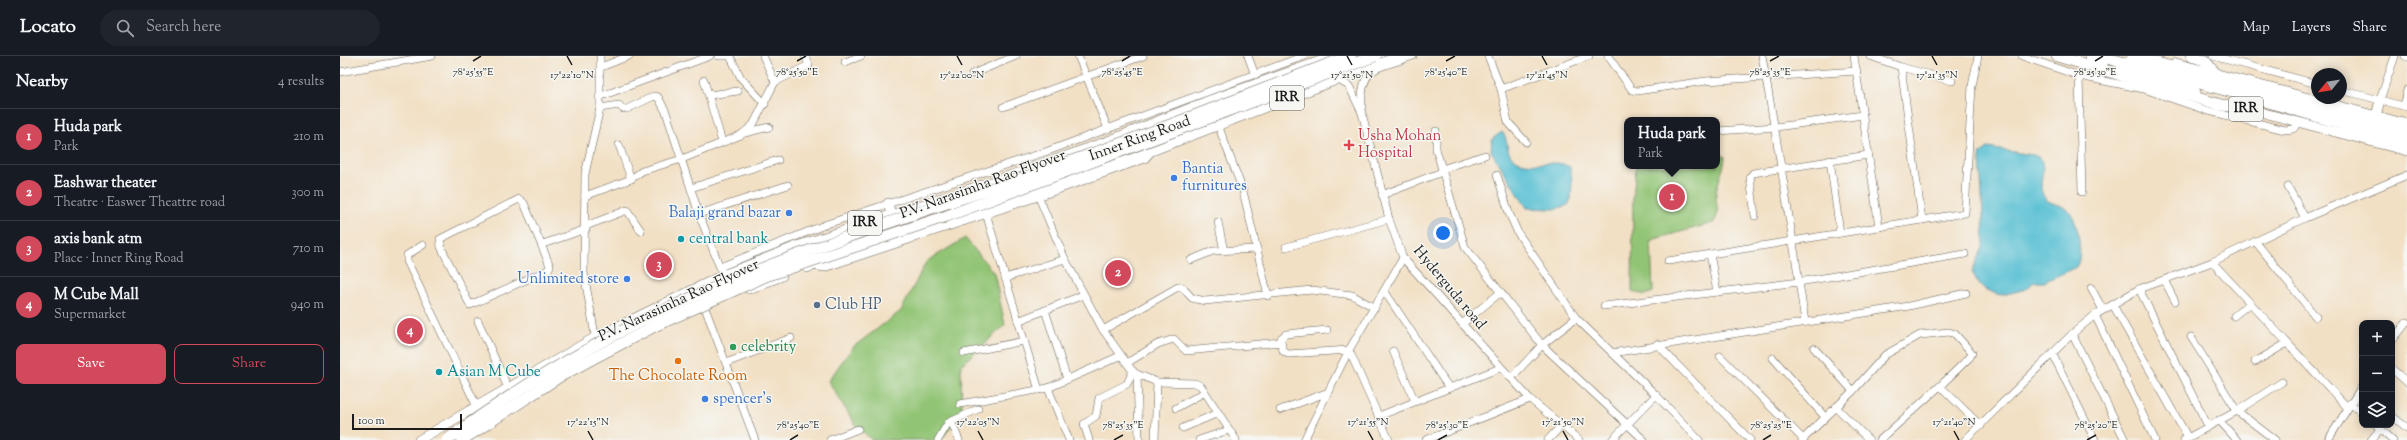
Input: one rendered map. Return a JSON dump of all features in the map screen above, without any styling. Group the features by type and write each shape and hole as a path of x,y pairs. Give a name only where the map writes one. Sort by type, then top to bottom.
{"highway":[{"name":"P.V. Narasimha Rao Flyover","path":"447,440 501,402 580,355 654,315 727,282 796,255 1053,167 1350,56"},
{"name":"P.V. Narasimha Rao Flyover","path":"462,440 559,377 611,348 766,276 947,216 1375,56"},
{"path":"2057,56 2221,105 2240,107"},
{"path":"2099,56 2258,99 2407,143"},
{"path":"2132,56 2407,133"},
{"path":"2192,56 2204,60 2215,73"}],"main road":[{"name":"Inner Ring Road","path":"419,440 594,338 721,271 1030,170 1210,100 1334,56"},
{"name":"Inner Ring Road","path":"453,440 475,438 604,357 706,308 778,277 1037,194 1399,56"},
{"name":"IRR","path":"2089,56 2240,107 2407,151"},
{"name":"IRR","path":"2148,56 2407,124"},
{"path":"2376,116 2380,100"},
{"path":"888,203 891,215"}],"street":[{"path":"340,72 432,56"},
{"path":"600,56 600,108 585,174 586,228 584,273 594,338 604,357"},
{"path":"601,67 629,56"},
{"path":"599,97 710,56"},
{"path":"719,56 726,56"},
{"path":"730,56 741,78 765,104"},
{"path":"763,56 775,82"},
{"path":"741,135 753,124 765,104 775,82 809,65 805,56"},
{"path":"845,62 862,56"},
{"path":"972,74 1016,56"},
{"path":"1078,56 1108,129"},
{"path":"1003,107 1143,56"},
{"path":"1248,56 1255,75"},
{"path":"600,108 619,105 622,109 627,109 654,96 658,97 666,112 699,214 721,271 774,244 888,203 990,171 1304,56"},
{"path":"1362,113 1361,89 1364,80 1372,71 1413,56"},
{"path":"1488,56 1501,89 1508,122 1526,142"},
{"path":"1501,89 1589,56"},
{"path":"1608,56 1632,90 1637,91 1706,81 1857,71"},
{"path":"1762,56 1776,127 1791,241 1805,322"},
{"path":"1854,56 1879,227"},
{"path":"1870,56 1900,67 1952,81"},
{"path":"1668,261 1965,213 1972,86 1978,56"},
{"path":"2022,56 2079,76 2144,89 2205,110 2285,130 2293,129 2297,125"},
{"path":"2212,56 2311,82"},
{"path":"2380,100 2395,56"},
{"path":"1900,67 1922,220"},
{"path":"2079,76 2082,192"},
{"path":"704,80 722,142"},
{"name":"Hyderguda road","path":"1334,80 1340,81 1349,86 1362,113 1389,220 1403,258 1500,368 1530,399 1579,440"},
{"path":"2347,92 2405,107 2407,90"},
{"path":"709,95 738,92"},
{"path":"1720,131 1776,127 1863,115"},
{"path":"2282,118 2284,121 2297,125 2335,133 2407,155"},
{"path":"1218,125 1243,191 1268,296"},
{"path":"585,196 631,179 642,171 682,159 741,135 769,127"},
{"path":"1436,131 1436,149 1465,247 1542,345 1644,440"},
{"path":"619,145 631,179"},
{"path":"1382,195 1442,170 1485,155"},
{"path":"1756,216 1751,175 1830,160 1868,155"},
{"path":"691,188 778,160"},
{"path":"1830,160 1840,233"},
{"path":"1030,170 1037,194 1065,259 1083,295 1120,356 1135,373 1137,384 1139,440"},
{"path":"1965,440 1982,426 2072,334 2103,310 2139,289 2212,262 2305,218 2407,174"},
{"path":"1497,175 1509,213 1518,233 1576,318 1656,395 1699,440"},
{"path":"699,214 788,184"},
{"path":"2288,187 2305,218"},
{"path":"519,199 524,203 542,244 548,257 550,266 548,270 473,305 468,303 440,243 440,239 444,235 519,199"},
{"path":"542,244 586,228 627,210 640,231"},
{"path":"985,211 1039,390"},
{"path":"1286,246 1389,220"},
{"path":"1218,222 1224,251"},
{"path":"2255,241 2316,317"},
{"path":"423,246 407,254 407,261 477,407"},
{"path":"1191,260 1213,252 1257,249"},
{"path":"1710,254 1717,292"},
{"path":"1604,306 1799,282 1964,254"},
{"path":"1304,440 1349,350 1385,292 1403,258"},
{"path":"1005,278 1065,259"},
{"path":"2212,262 2287,343 2348,405 2359,411"},
{"path":"2164,280 2175,301"},
{"path":"1103,330 1178,287 1182,287 1192,298 1205,301 1268,296 1312,290 1342,293 1352,295 1375,308"},
{"path":"2091,288 2103,310"},
{"path":"2139,289 2208,426"},
{"path":"1385,292 1449,388"},
{"path":"1462,324 1501,292"},
{"path":"1612,353 1657,344 1909,306 1966,293"},
{"path":"1018,321 1083,295"},
{"path":"2234,316 2250,303"},
{"path":"2113,304 2189,438 2237,411 2282,382"},
{"path":"706,308 755,440"},
{"path":"1045,310 1067,379"},
{"path":"2095,315 2155,440"},
{"path":"1510,378 1542,345 1576,318"},
{"path":"478,321 508,388"},
{"path":"2395,338 2407,322"},
{"path":"1327,330 1286,334 1281,338 1283,351 1288,354 1349,350"},
{"path":"1720,356 1803,440 1825,417 1854,391 1885,355 1920,335 1949,332 1955,334 1972,353 1940,386 1880,440"},
{"path":"2072,334 2125,440"},
{"path":"2191,337 2237,411 2275,440"},
{"path":"726,363 791,338"},
{"path":"1127,363 1158,344 1171,339 1178,341 1186,351 1281,342"},
{"path":"964,353 1024,342"},
{"path":"2255,362 2287,343"},
{"path":"1657,344 1750,440"},
{"path":"1814,348 1854,391"},
{"path":"1349,350 1389,440"},
{"path":"1393,352 1415,401"},
{"path":"2053,354 2096,440"},
{"path":"960,404 1048,388 1120,356"},
{"path":"1773,358 1825,417"},
{"path":"1378,416 1500,368"},
{"path":"2395,372 2407,382"},
{"path":"1089,440 1084,424 1096,416 1099,398 1127,384 1135,373"},
{"path":"1135,373 1157,382 1195,383 1201,386 1236,440"},
{"path":"1129,380 1137,384"},
{"path":"1155,440 1157,382"},
{"path":"1940,386 1982,426"},
{"path":"1048,388 1069,440"},
{"path":"2328,440 2348,405 2359,391"},
{"path":"1176,408 1205,392"},
{"path":"1280,410 1326,394"},
{"path":"1612,440 1656,395"},
{"path":"1426,440 1530,399"},
{"path":"1836,407 1869,440"},
{"path":"938,440 951,421 978,409"},
{"path":"1183,428 1218,413"},
{"path":"2395,418 2407,428"},
{"path":"2219,420 2237,440"},
{"path":"951,421 959,440"},
{"path":"1548,440 1561,426"},
{"path":"2371,440 2377,428"},
{"path":"2379,428 2393,440"},
{"path":"830,440 858,429"},
{"path":"1198,440 1229,430"}],"green space":[{"path":"1720,153 1725,157 1716,192 1718,210 1717,216 1713,223 1651,240 1653,292 1645,295 1632,291 1633,197 1636,169 1720,169"},
{"path":"965,238 994,273 1005,325 961,365 962,411 941,440 872,440 857,427 828,381 853,347 901,311 926,262"}],"water":[{"path":"1502,132 1506,138 1508,151 1513,158 1518,161 1531,164 1558,163 1570,167 1572,180 1571,199 1568,205 1555,209 1527,208 1491,151 1492,139"},
{"path":"1988,148 2039,156 2043,166 2041,190 2043,195 2048,201 2066,208 2075,222 2080,247 2080,255 2076,267 2044,282 2034,282 2026,289 2003,295 1996,294 1980,286 1972,272 1983,247 1984,239 1980,158 1981,153"}],"place":[{"name":"Usha Mohan Hospital","path":"1349,145"},
{"name":"Bantia furnitures","path":"1174,178"},
{"name":"Huda park","path":"1672,197"},
{"name":"Balaji grand bazar","path":"789,213"},
{"name":"central bank","path":"681,239"},
{"name":"axis bank atm","path":"659,265"},
{"name":"Eashwar theater","path":"1118,273"},
{"name":"Unlimited store","path":"627,279"},
{"name":"Club HP","path":"817,305"},
{"name":"M Cube Mall","path":"410,331"},
{"name":"celebrity","path":"733,347"},
{"name":"The Chocolate Room","path":"678,361"},
{"name":"Asian M Cube","path":"439,372"},
{"name":"spencer's","path":"705,399"}]}
